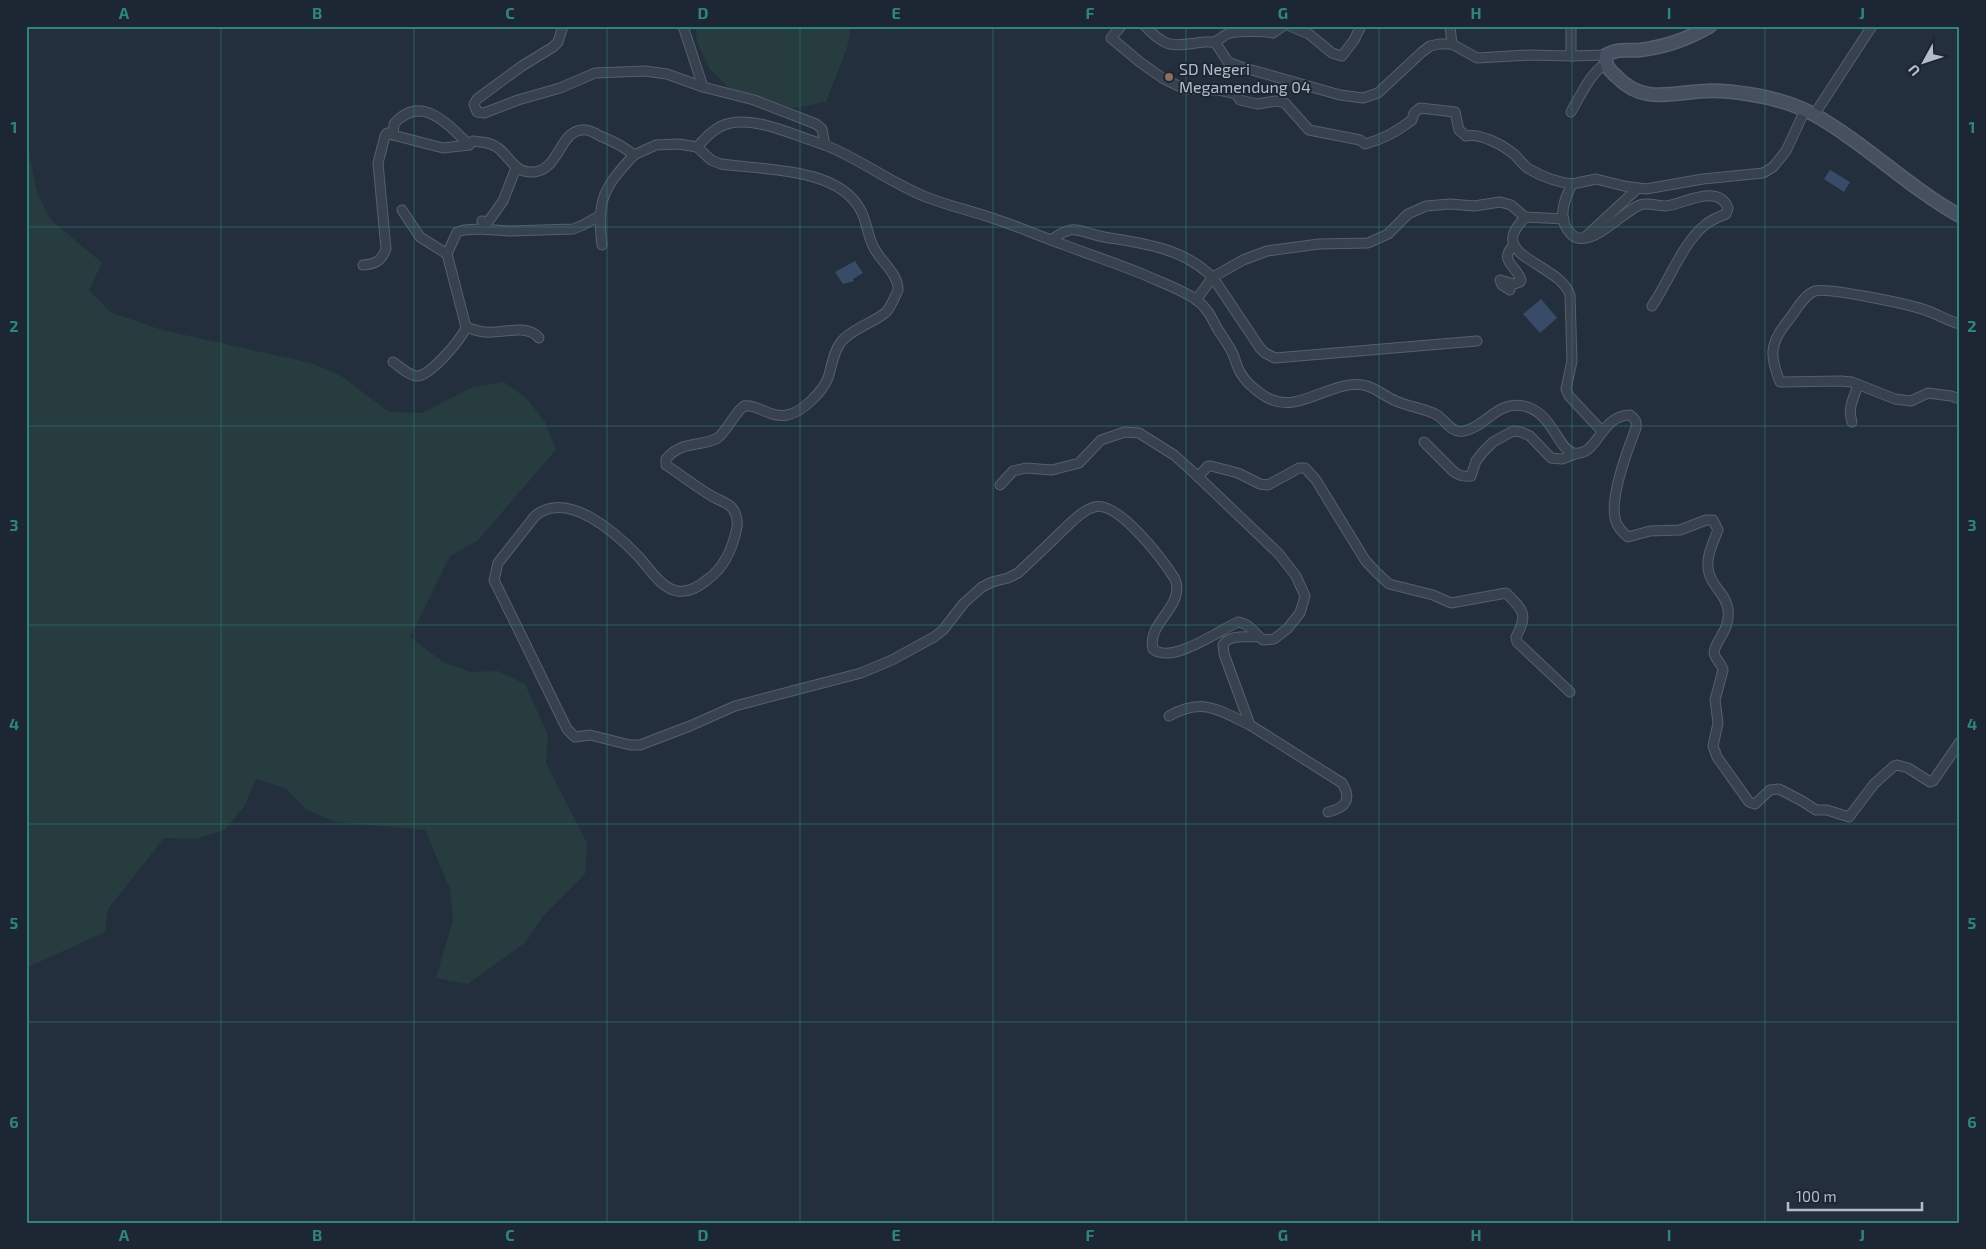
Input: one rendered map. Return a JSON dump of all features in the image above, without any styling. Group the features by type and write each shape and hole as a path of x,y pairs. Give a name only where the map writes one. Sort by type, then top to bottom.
{"street":[{"path":"563,26 558,42 553,47 522,66 478,99 474,104 477,112 484,113 518,100 560,88 595,73 645,71 667,74 754,100 816,124 822,129 825,145"},
{"path":"684,26 703,86"},
{"path":"1121,26 1111,38 1164,79 1185,89 1218,90 1236,94 1240,100 1257,104 1276,101 1285,103 1309,130 1360,140 1365,144 1382,140 1396,132 1412,120 1414,113 1420,108 1455,112 1459,130 1466,136 1475,134 1500,146 1517,157 1526,167 1546,178 1572,184 1596,179 1637,189 1703,179 1763,173 1773,167 1872,26"},
{"path":"1145,26 1155,36 1170,46 1215,42 1221,36 1227,34 1260,31 1273,33 1287,27 1310,34 1332,53 1342,56 1362,26"},
{"path":"1450,26 1452,44"},
{"path":"1571,26 1571,56"},
{"path":"1571,112 1597,69 1616,50 1638,50 1666,46 1710,26"},
{"path":"1215,42 1228,62 1241,67 1340,95 1362,98 1378,93 1430,46 1439,44 1452,44 1477,58 1528,55 1606,59"},
{"path":"1606,59 1608,69 1619,79 1634,89 1650,96 1669,96 1706,91 1747,94 1776,100 1810,112 1941,205 1960,216"},
{"path":"393,135 394,124 406,113 413,111 426,112 447,124 469,145"},
{"path":"697,147 716,129 730,123 760,124 841,152 926,197 996,219 1128,268 1179,290 1208,309 1232,351 1239,371 1244,378 1269,399 1282,403 1291,403 1331,389 1356,385 1366,386 1395,401 1439,416 1456,431 1462,432 1500,409 1519,405 1527,406 1546,419 1555,431 1561,444 1575,454"},
{"path":"363,265 378,262 382,259 386,250 378,163 387,133 443,148 469,145 473,141 490,144 498,147 516,168 533,173 542,170 555,158 570,135 580,130 591,132 618,143 634,155"},
{"path":"602,245 599,216 608,185 634,155 656,145 679,144 697,147 711,160 721,164 790,171 828,182 845,192 853,198 860,209 869,239 896,281 898,291 887,312 862,326 840,343 827,380 816,396 802,408 789,415 776,416 752,406 744,406 738,411 723,434 717,438 687,445 673,451 666,459 666,465 709,495 726,503 736,515 737,525 732,548 714,575 703,584 682,592 664,586 638,556 611,532 593,518 568,508 543,510 535,516 498,563 494,580 501,596 532,654 567,729 575,737 590,735 630,745 640,745 735,706 861,673 892,660 934,637 943,630 964,603 982,587 1008,578 1018,572 1077,517 1087,510 1098,506 1115,512 1139,533 1172,574 1177,584 1175,597 1156,628 1152,640 1153,648 1157,652 1172,652 1191,647 1238,622 1254,629 1259,637 1266,641 1274,639 1287,629 1300,613 1305,596 1296,576 1279,554 1174,455 1140,433 1125,432 1101,440 1078,463 1052,470 1026,468 1013,471 1000,485"},
{"path":"482,221 488,222 498,208 516,168"},
{"path":"1572,184 1563,209 1564,219 1566,227 1570,232 1583,239 1593,237 1641,205 1671,205 1700,197 1719,198 1726,204 1728,208 1726,214 1706,223 1700,229 1685,250 1652,306"},
{"path":"1583,239 1637,189"},
{"path":"1196,300 1212,277 1243,260 1267,250 1318,244 1356,245 1368,243 1388,234 1408,214 1426,206 1450,204 1474,206 1500,202 1511,205 1525,216 1564,219"},
{"path":"393,362 413,375 418,376 425,373 451,350 466,327 446,254 420,237 402,210"},
{"path":"446,254 457,232 464,230 573,229 599,216"},
{"path":"1525,216 1514,232 1512,238 1514,245 1523,256 1561,279 1568,287 1570,295 1572,361 1566,389 1574,402 1602,431"},
{"path":"1051,240 1069,229 1144,242 1196,264 1212,277 1260,348 1275,358 1477,341"},
{"path":"1510,290 1502,285 1500,280 1514,284 1521,280 1507,259 1508,251 1514,245"},
{"path":"1960,324 1927,310 1878,298 1822,290 1808,295 1778,334 1772,350 1774,366 1780,382 1834,380 1852,382 1895,399 1911,401 1928,393 1960,399"},
{"path":"466,327 484,332 527,330 534,332 539,338"},
{"path":"1852,422 1849,415 1858,385"},
{"path":"1424,442 1454,472 1459,476 1466,477 1471,476 1476,461 1488,447 1513,431 1530,436 1551,458 1562,459 1584,452 1594,444 1610,422 1624,415 1630,415 1637,422 1619,473 1615,510 1616,521 1621,531 1628,537 1650,531 1680,530 1708,519 1713,520 1717,527 1718,530 1708,560 1708,572 1725,597 1728,618 1726,630 1715,651 1723,670 1715,700 1718,723 1713,746 1717,757 1749,802 1755,804 1770,790 1779,789 1802,800 1816,810 1827,810 1849,817 1874,784 1894,766 1908,768 1930,782 1933,781 1960,742"},
{"path":"1198,477 1208,466 1211,466 1238,473 1263,485 1299,468 1305,468 1316,480 1365,560 1384,580 1398,587 1433,595 1451,603 1506,593 1522,609 1524,622 1516,637 1518,642 1570,692"},
{"path":"1250,725 1224,654 1223,646 1227,640 1234,638 1259,637"},
{"path":"1168,716 1189,706 1198,706 1220,711 1250,725 1342,783 1347,792 1347,799 1344,805 1328,812"}],"green space":[{"path":"695,26 851,26 847,48 826,102 794,108 734,93 709,68 697,42"},
{"path":"26,137 37,193 50,219 102,263 89,290 110,312 162,330 311,363 340,375 389,412 422,413 473,387 504,382 526,398 545,422 556,450 477,541 450,556 410,637 443,662 470,672 498,671 525,684 548,735 546,763 587,843 585,874 543,916 526,942 468,984 436,978 453,920 450,889 425,830 336,822 307,810 285,788 256,779 245,805 225,830 196,839 164,838 108,909 105,932 26,968"}],"water":[{"path":"1830,170 1850,182 1844,192 1824,179"},
{"path":"855,261 863,273 853,279 854,281 843,284 835,272"},
{"path":"1541,299 1557,318 1540,333 1523,314"}],"place":[{"name":"SD Negeri Megamendung 04","path":"1169,77"}]}
